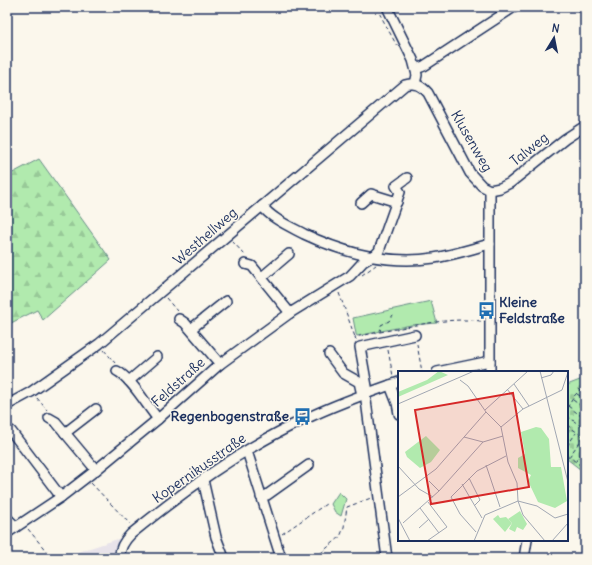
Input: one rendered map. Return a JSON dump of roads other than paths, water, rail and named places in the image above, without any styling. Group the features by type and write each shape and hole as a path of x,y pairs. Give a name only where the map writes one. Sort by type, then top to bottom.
{"street":[{"path":"388,7 416,69 417,75 415,84"},
{"path":"416,69 424,66 514,7"},
{"name":"Westhellweg","path":"7,405 31,392 99,344 405,84 415,84"},
{"name":"Klusenweg","path":"415,84 423,88 433,102 470,173 482,186 490,190 490,371"},
{"name":"Talweg","path":"490,190 500,188 510,183 565,139 585,126"},
{"path":"371,257 379,251 400,192 396,186 407,178"},
{"path":"361,203 371,194 397,199"},
{"path":"262,206 272,217 309,236 331,245 371,257 413,260 433,258 490,244"},
{"path":"262,277 289,254"},
{"name":"Feldstraße","path":"7,534 61,497 96,470 158,419 220,364 290,313 350,276 363,262 371,257"},
{"path":"245,264 252,266 290,313"},
{"path":"191,329 226,302"},
{"path":"179,319 186,322 220,364"},
{"path":"387,558 360,347 415,335"},
{"path":"329,354 343,373 359,382 365,393"},
{"path":"129,381 157,357"},
{"path":"443,371 490,361"},
{"path":"117,371 123,374 129,381 158,419"},
{"path":"395,383 396,406 398,411"},
{"name":"Kopernikusstraße","path":"120,558 120,549 123,543 136,530 203,480 247,451 303,420 365,393 395,383"},
{"path":"65,433 96,410"},
{"path":"49,418 56,422 96,470"},
{"path":"11,432 61,497"},
{"path":"247,451 281,558"},
{"path":"262,497 309,465"},
{"path":"203,480 216,537 224,558"},
{"path":"7,518 19,525"},
{"path":"524,558 527,541"}],"place":[{"name":"Kleine Feldstraße","path":"486,310"},
{"name":"Regenbogenstraße","path":"302,416"}]}
